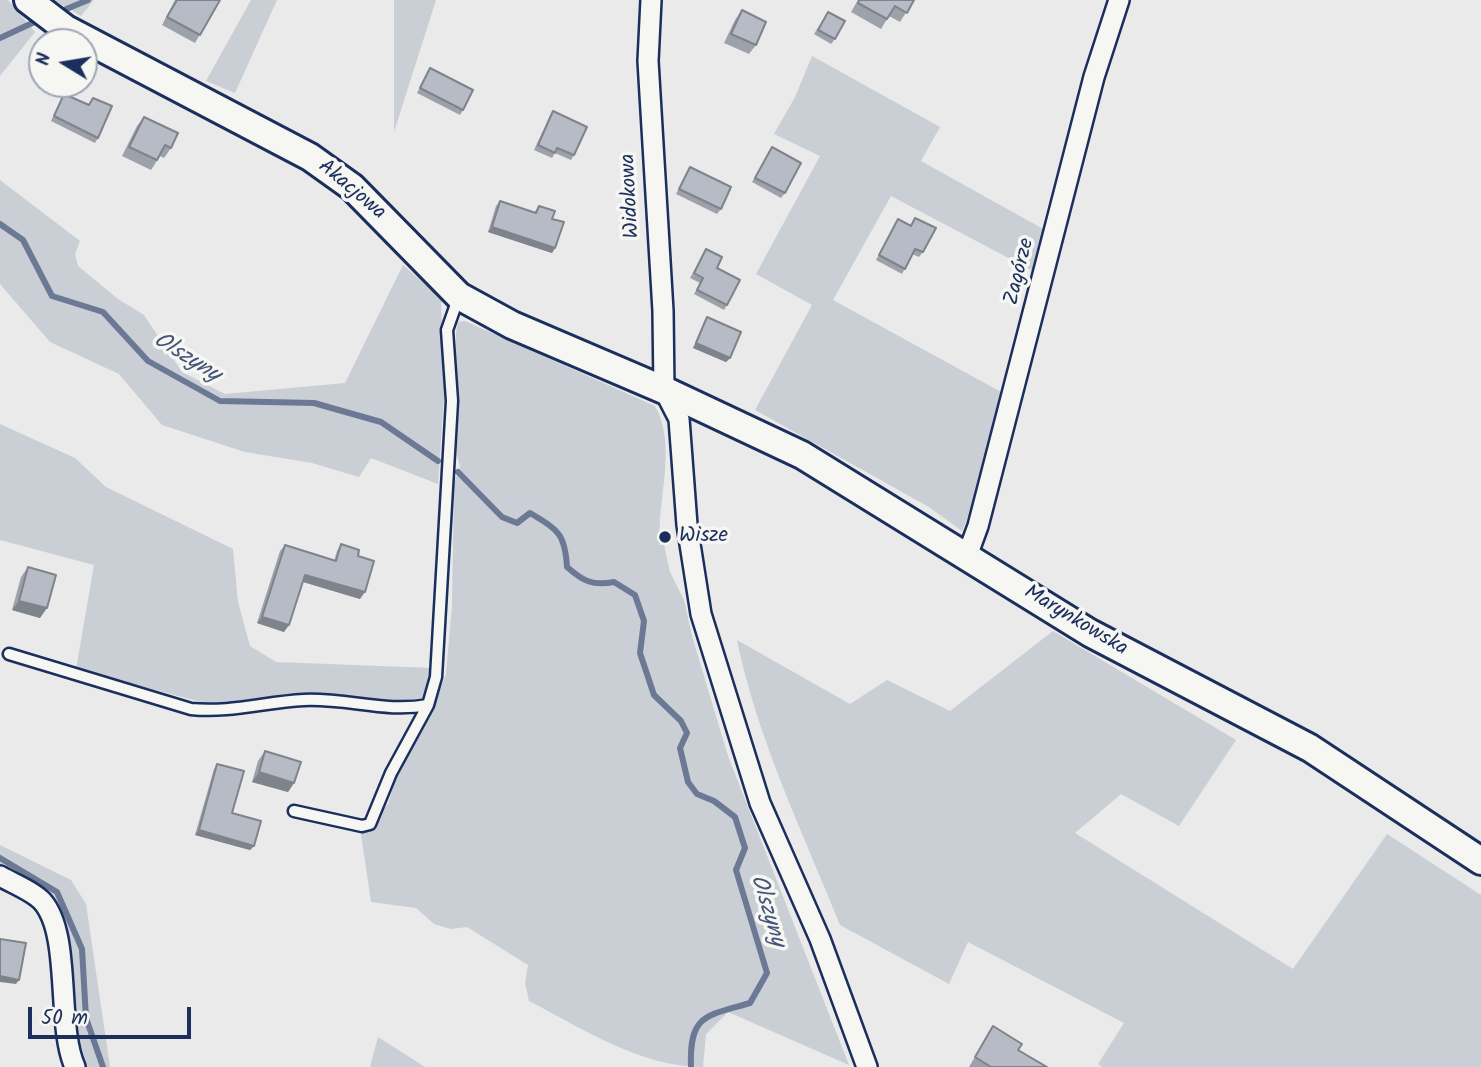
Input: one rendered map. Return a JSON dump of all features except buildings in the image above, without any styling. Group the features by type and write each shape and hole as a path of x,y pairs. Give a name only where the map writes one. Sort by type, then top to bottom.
{"street":[{"name":"Widokowa","path":"651,0 648,61 663,310 664,390"},
{"name":"Zagórze","path":"967,556 978,526 1094,77 1119,0"},
{"name":"Akacjowa","path":"32,4 66,29 310,157 352,187 459,296 512,325 664,390"},
{"name":"Marynkowska","path":"664,390 802,455 1090,633 1310,748 1481,861"},
{"path":"664,390 679,419 687,525 701,614 760,803 820,939 867,1067"},
{"path":"0,876 43,901 56,931 71,1058 75,1067"}],"lane":[{"path":"294,811 362,825 370,824 391,773 428,705 436,677 443,593 452,401 447,330 459,296"},
{"path":"9,654 191,709 217,712 303,700 336,701 401,710 428,705"}],"shaded area":[{"path":"0,0 8,0 32,28 28,28 28,41 0,76"},
{"path":"54,0 94,0 81,16"},
{"path":"251,0 277,0 235,93 206,81"},
{"path":"394,0 436,0 394,132"},
{"path":"812,56 940,127 921,161 1045,230 1035,272 891,196 833,300 1001,392 975,499 962,531 929,507 755,410 812,305 756,274 820,156 774,134 795,97"},
{"path":"0,180 80,241 75,254 78,266 118,299 144,315 182,372 225,394 345,383 403,265 441,298 444,397 438,484 371,458 359,477 312,463 245,452 162,425 119,374 50,342 0,284"},
{"path":"465,321 655,406 662,422 666,457 660,545 664,545 670,572 684,600 728,756 849,1065 728,1012 706,1034 703,1067 657,1061 635,1054 529,1001 525,983 528,965 467,927 451,929 434,924 416,908 371,902 361,834 388,804 394,784 417,735 430,717 446,674 452,606 454,483 460,467 455,446 456,332 458,322"},
{"path":"0,424 75,458 106,487 233,549 238,602 250,646 276,662 432,668 422,698 386,703 332,695 292,695 220,707 76,669 94,565 0,540"},
{"path":"1053,631 1236,740 1179,826 1121,794 1075,833 1293,969 1387,834 1481,895 1481,1067 1102,1067 1098,1064 1124,1023 968,942 949,984 840,925 769,749 756,713 737,640 850,704 887,680 950,711"},
{"path":"0,845 71,880 86,904 110,1067 83,1067 79,1060 69,955 60,916 54,903 43,891 0,867"},
{"path":"378,1037 425,1067 370,1067"}],"waterway":[{"name":"Olszyny","path":"57,13 88,0"},
{"name":"Olszyny","path":"0,38 41,19"},
{"name":"Olszyny","path":"0,224 23,240 52,296 103,312 148,361 220,401 314,403 381,422 438,461"},
{"name":"Olszyny","path":"458,472 502,517 517,523 530,513 553,529 562,539 567,567 578,576 594,583 614,582 635,595 644,621 640,653 654,695 681,721 687,733 680,748 688,782 697,794 714,801 735,817 745,848 736,870 767,973 750,1003 711,1015 697,1027 693,1036 691,1067"},
{"path":"0,858 57,892 82,949 86,1018 103,1067"}],"place":[{"name":"Wisze","path":"665,537"}]}
